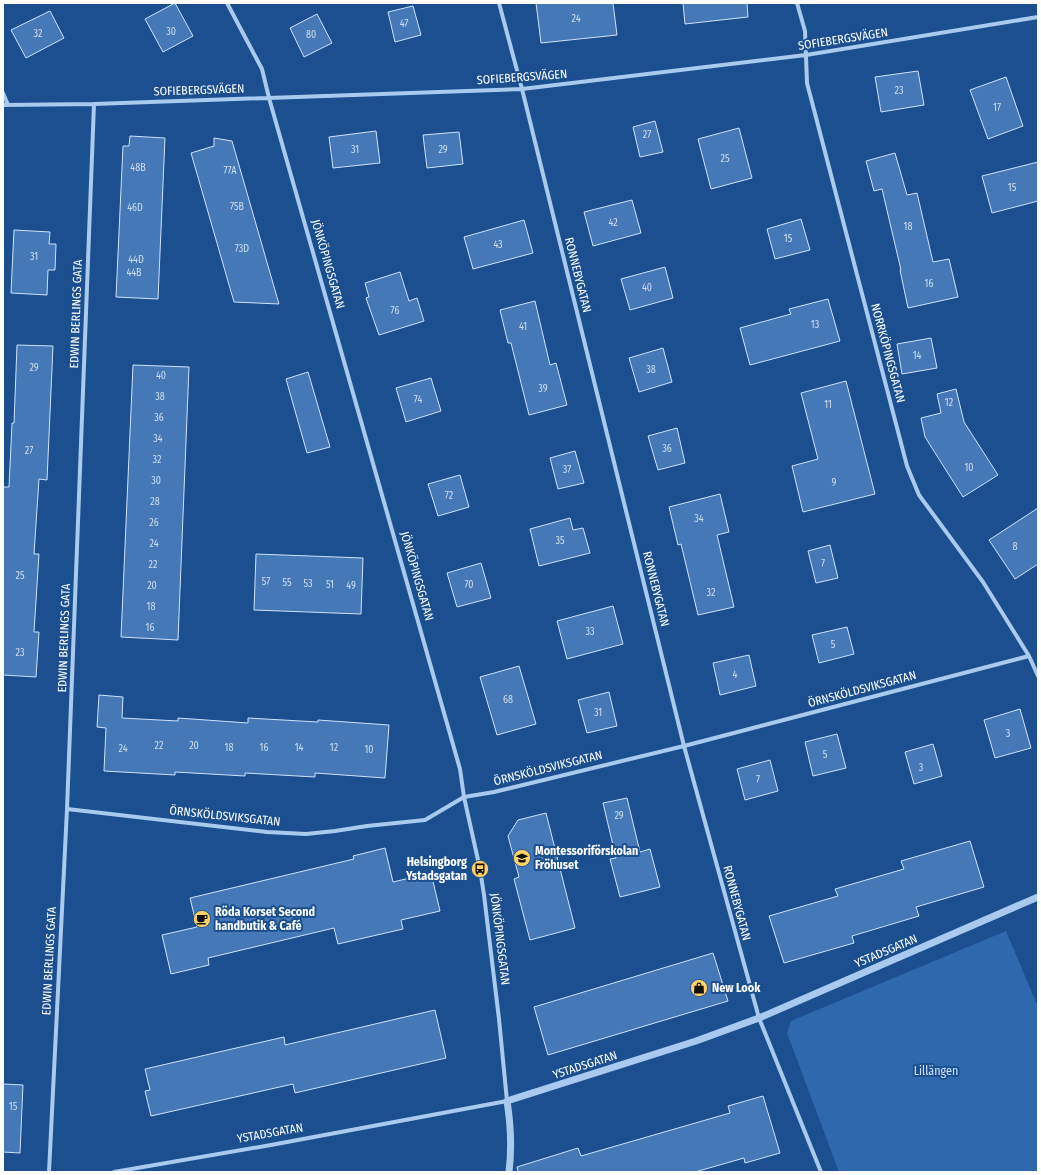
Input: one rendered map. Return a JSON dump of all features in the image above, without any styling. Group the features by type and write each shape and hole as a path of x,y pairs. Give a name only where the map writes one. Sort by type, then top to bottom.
{"street":[{"name":"JÖNKÖPINGSGATAN","path":"227,3 262,69 460,769 464,797 480,869 484,895 511,1128 509,1172"},
{"name":"RONNEBYGATAN","path":"499,3 522,89 684,746 758,1018 821,1172"},
{"name":"NORRKÖPINGSGATAN","path":"797,3 805,31 807,83 907,466 919,495 983,582 1029,656 1038,676"},
{"name":"SOFIEBERGSVÄGEN","path":"3,105 94,104 522,89 806,56 1038,16"},
{"path":"3,94 8,105"},
{"name":"EDWIN BERLINGS GATA","path":"49,1172 67,809 94,104"},
{"name":"ÖRNSKÖLDSVIKSGATAN","path":"67,809 267,832 306,834 425,820 464,797 494,792 684,746 1029,656"},
{"name":"YSTADSGATAN","path":"114,1172 507,1101 696,1041 758,1018 1038,897"}],"green space":[{"name":"Lillängen","path":"1006,931 1038,1007 1038,1172 839,1172 787,1033 791,1021"}],"building":[{"path":"175,3 193,36 163,52 145,19"},
{"path":"536,3 613,3 617,35 541,43"},
{"path":"683,3 747,3 748,17 685,24"},
{"path":"413,6 421,35 395,42 388,12"},
{"path":"50,11 64,38 26,58 11,30"},
{"path":"317,14 332,43 304,57 290,28"},
{"path":"918,71 924,105 881,112 875,77"},
{"path":"1006,77 1023,126 988,139 970,90"},
{"path":"655,121 663,152 640,157 633,127"},
{"path":"739,128 752,178 711,189 698,139"},
{"path":"376,131 380,163 333,168 329,137"},
{"path":"459,132 463,164 427,168 423,135"},
{"path":"130,136 165,138 158,299 116,297 123,146 129,146"},
{"path":"214,138 232,141 279,304 234,302 191,153 214,146"},
{"path":"895,153 907,195 917,193 933,262 949,259 958,297 908,308 901,270 882,189 874,191 866,161"},
{"path":"1038,162 1038,201 992,213 982,176"},
{"path":"632,200 641,233 593,246 584,212"},
{"path":"801,219 810,250 775,259 767,229"},
{"path":"524,220 533,253 473,269 464,237"},
{"path":"14,230 50,232 49,244 56,244 55,270 48,270 47,295 11,293"},
{"path":"665,267 673,298 630,310 621,279"},
{"path":"400,272 409,301 417,298 424,321 379,335 366,298 369,297 365,283"},
{"path":"828,299 840,341 750,365 740,328 791,314 789,309"},
{"path":"535,301 550,365 556,363 567,405 529,415 511,343 508,343 500,310"},
{"path":"931,338 937,368 902,374 897,344"},
{"path":"17,345 53,346 47,480 39,479 34,554 39,554 34,632 39,632 36,677 3,675 3,487 9,487 12,423 14,423"},
{"path":"663,348 672,382 639,392 629,358"},
{"path":"133,365 189,367 178,640 121,637"},
{"path":"308,372 330,447 307,453 286,379"},
{"path":"431,378 441,411 406,422 396,388"},
{"path":"846,381 875,494 803,512 792,466 818,459 801,393"},
{"path":"956,389 964,422 998,475 963,497 925,437 921,418 941,413 937,394"},
{"path":"677,428 685,463 658,470 648,436"},
{"path":"575,451 584,483 558,489 550,458"},
{"path":"460,475 469,507 438,516 428,484"},
{"path":"720,494 729,532 717,535 734,607 698,615 681,544 678,545 669,507"},
{"path":"1038,508 1038,564 1015,579 989,540"},
{"path":"570,518 573,530 583,528 590,553 539,566 530,529"},
{"path":"830,545 838,578 816,583 808,551"},
{"path":"256,554 363,558 361,614 254,610"},
{"path":"481,563 491,598 457,607 447,573"},
{"path":"613,606 623,644 567,659 557,621"},
{"path":"847,627 854,654 819,663 812,635"},
{"path":"749,655 756,686 720,695 713,663"},
{"path":"519,666 536,724 497,735 480,677"},
{"path":"609,692 617,726 587,733 578,700"},
{"path":"99,695 123,697 122,718 178,721 178,718 248,723 248,718 318,722 318,720 389,725 385,778 315,773 315,777 245,773 245,776 175,772 175,775 104,771 106,728 97,727"},
{"path":"1020,709 1031,748 995,758 984,720"},
{"path":"837,734 846,768 813,776 805,742"},
{"path":"933,744 942,776 914,784 905,752"},
{"path":"770,760 778,791 745,800 737,769"},
{"path":"627,798 640,852 650,849 660,887 620,897 610,859 616,858 603,803"},
{"name":"Montessoriförskolan Fröhuset","path":"546,813 575,928 530,940 514,879 519,877 508,836 518,820"},
{"path":"970,841 984,887 916,907 919,916 852,936 854,943 784,963 769,916 838,896 835,889 904,869 901,861"},
{"path":"385,848 393,882 431,873 440,911 401,920 403,929 338,944 334,928 208,958 209,965 171,974 162,935 197,927 190,898 354,859 353,856"},
{"path":"713,953 728,1001 548,1055 534,1007"},
{"path":"435,1010 446,1058 295,1093 293,1084 151,1116 145,1091 150,1090 145,1069 284,1037 285,1045"},
{"path":"3,1084 23,1085 20,1153 3,1152"},
{"path":"763,1096 780,1153 745,1163 744,1158 695,1172 518,1172 517,1167 578,1148 581,1156 730,1113 728,1106"}],"place":[{"name":"Montessoriförskolan Fröhuset","path":"522,858"},
{"name":"Helsingborg Ystadsgatan","path":"480,869"},
{"name":"Röda Korset Second handbutik & Café","path":"202,919"},
{"name":"New Look","path":"699,988"}]}
